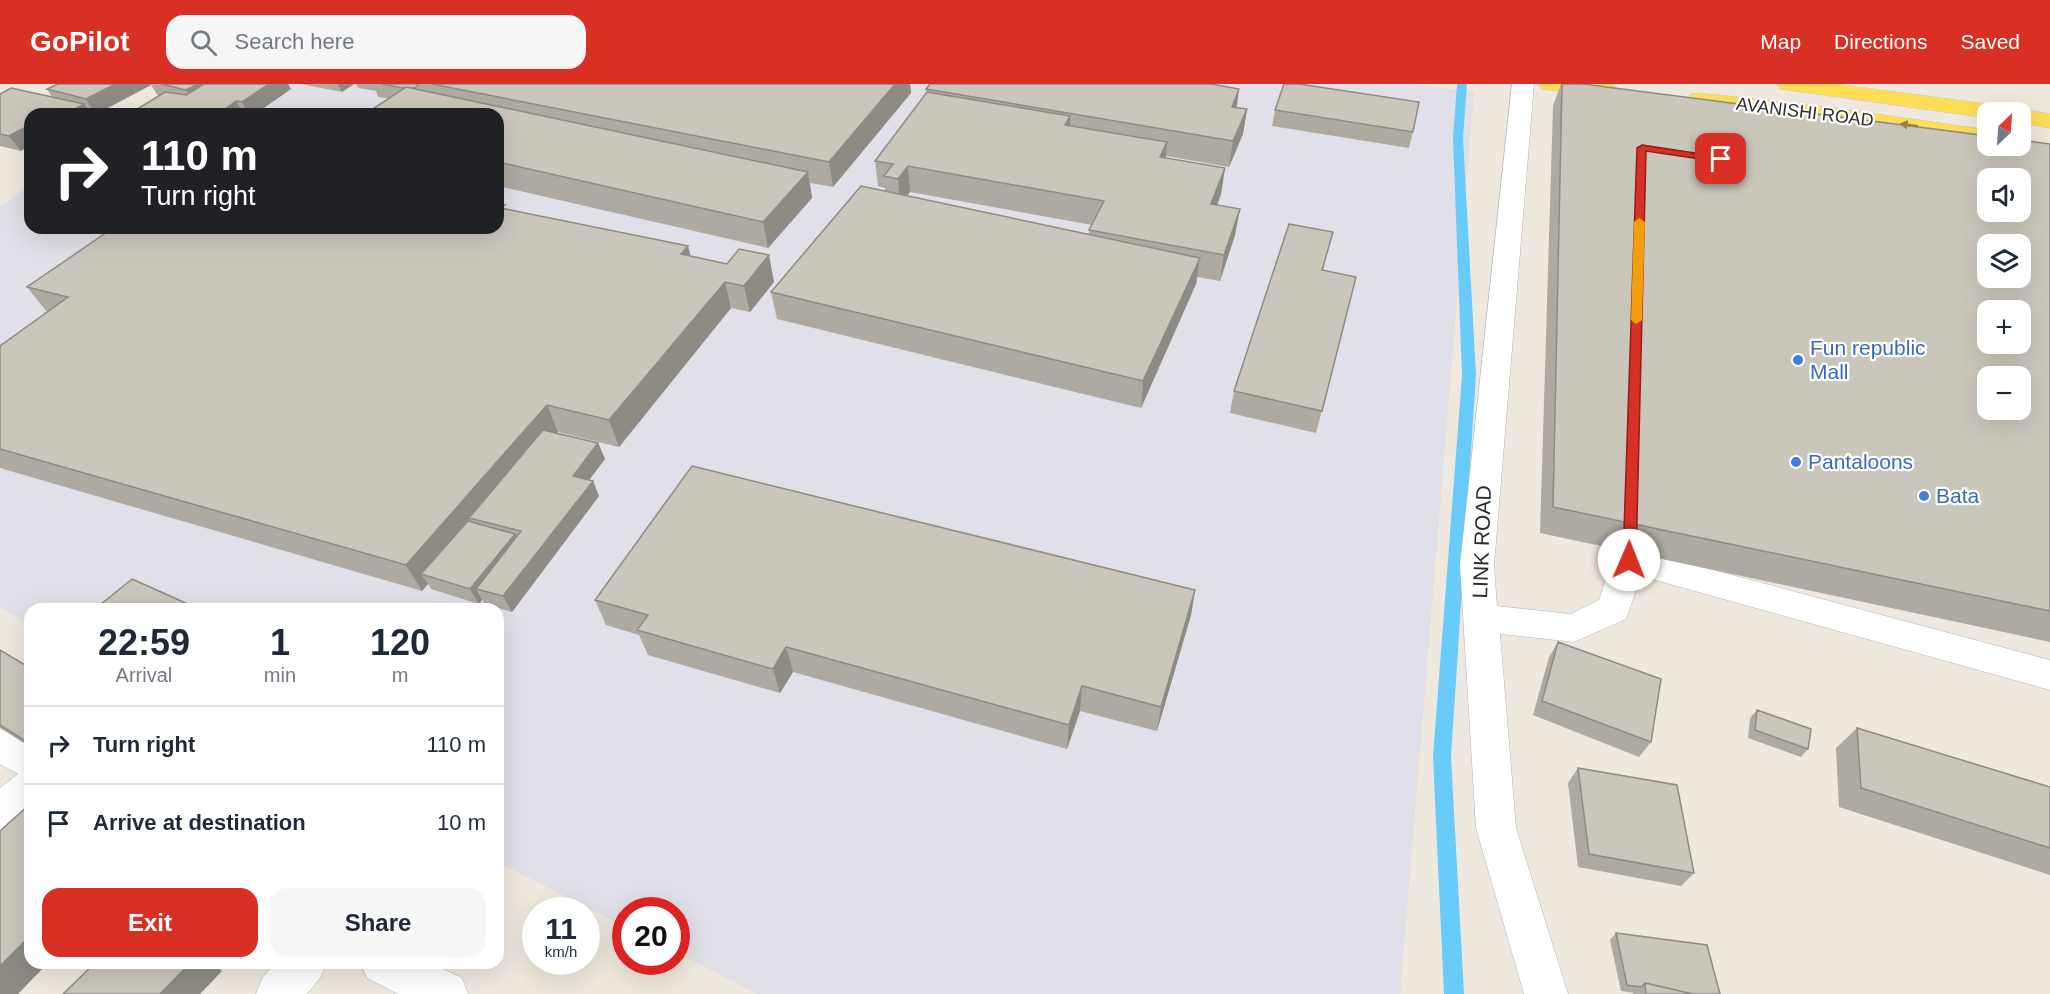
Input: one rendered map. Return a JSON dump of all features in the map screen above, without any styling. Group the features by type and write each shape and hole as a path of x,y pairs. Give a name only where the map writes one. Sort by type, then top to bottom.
{"main road":[{"path":"1550,84 1631,93"},
{"path":"1788,84 1977,110"},
{"name":"AVANISHI ROAD","path":"1678,98 1820,112 1977,135"},
{"path":"2031,118 2050,121"}],"street":[{"name":"LINK ROAD","path":"1523,84 1477,565 1496,828 1546,994"},
{"path":"1480,618 1574,628 1614,609 1629,560 1631,476"},
{"path":"1629,560 2050,675"},
{"path":"0,744 24,758"},
{"path":"0,813 24,792"},
{"path":"278,994 300,969"},
{"path":"394,969 446,994"}],"shaded area":[{"path":"175,84 1410,84 1474,92 1400,994 757,994 690,960 690,897 612,897 612,920 600,914 600,897 566,897 504,865 504,603 24,603 24,621 0,608 0,206 24,189 24,234 504,234 504,108 141,108"}],"building":[{"path":"58,84 115,84 86,99 47,89"},
{"path":"161,84 198,84 186,90"},
{"path":"204,84 269,84 242,102 236,101 226,108 139,108 165,92 186,95"},
{"path":"381,84 418,85 414,88 403,88"},
{"path":"432,84 895,84 829,162"},
{"path":"930,84 1211,84 1239,89 1232,107 1247,109 1233,141 926,89"},
{"path":"1284,84 1299,84 1419,102 1413,132 1275,110"},
{"name":"Fun republic Mall","path":"1562,84 1583,84 1977,135 1977,156 2031,156 2031,141 2050,144 2050,611 1553,507"},
{"path":"406,87 808,172 763,222 504,163 504,108 374,108"},
{"path":"11,88 84,104 77,108 24,108 24,128 9,136 0,134 0,94"},
{"path":"927,92 1070,116 1065,125 1167,142 1160,157 1225,168 1211,204 1240,209 1224,255 1089,230 1104,201 908,166 898,179 884,176 893,164 875,161"},
{"path":"861,186 1200,258 1143,381 771,292"},
{"path":"504,209 688,246 681,254 727,264 739,249 769,255 744,286 725,282 609,420 547,405 406,565 0,449 0,346 68,297 27,287 104,234 504,234"},
{"path":"1289,224 1333,232 1322,270 1356,277 1322,411 1234,391"},
{"path":"543,430 598,443 573,476 593,481 503,596 476,589 521,531 469,518"},
{"path":"692,466 1195,590 1161,707 1082,686 1069,725 786,647 773,669 637,630 648,615 595,600"},
{"path":"468,521 515,534 470,589 421,574"},
{"path":"132,579 186,603 102,603"},
{"path":"1558,642 1661,679 1651,742 1542,701"},
{"path":"0,650 24,664 24,740 0,725"},
{"path":"1757,710 1811,729 1808,749 1755,730"},
{"path":"1857,728 2050,787 2050,848 1861,788"},
{"path":"1578,768 1677,785 1694,873 1589,854"},
{"path":"24,809 24,942 0,966 0,831"},
{"path":"1616,933 1707,945 1720,994 1693,994 1645,983 1641,987 1627,985"},
{"path":"89,969 184,969 160,994 63,994"},
{"path":"1645,983 1693,994 1646,994"}],"waterway":[{"path":"1454,994 1442,757 1469,375 1458,138 1462,84"}],"slow traffic":[{"path":"1636,320 1639,222"}],"place":[{"name":"Fun republic Mall","path":"1798,360"},
{"name":"Pantaloons","path":"1796,462"},
{"name":"Bata","path":"1924,496"}],"route":[{"path":"1629,560 1642,148 1721,159"}]}
